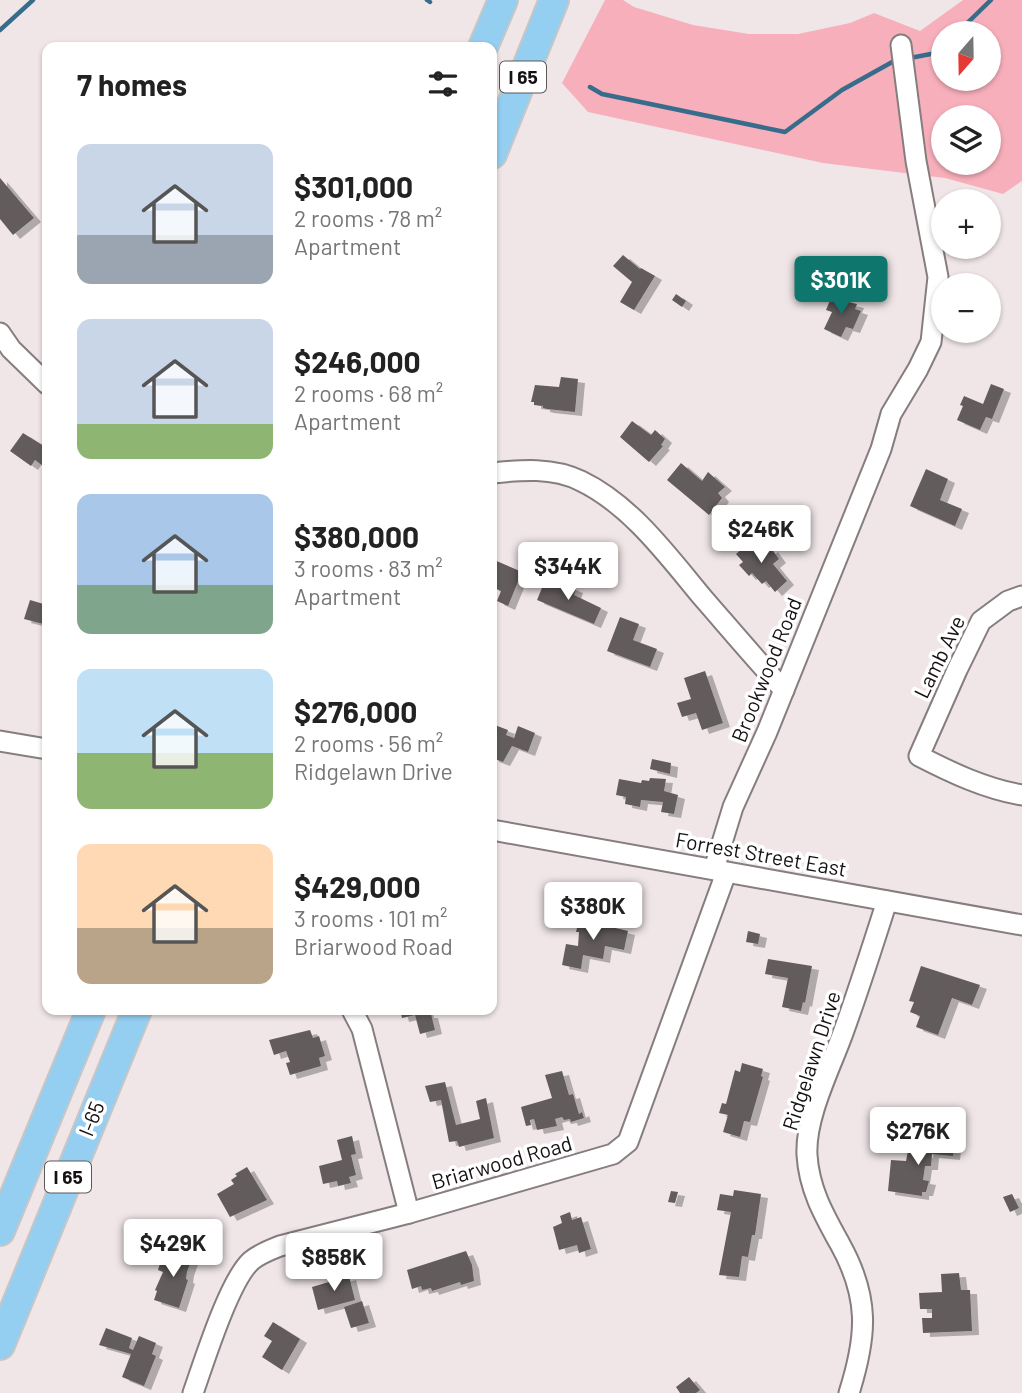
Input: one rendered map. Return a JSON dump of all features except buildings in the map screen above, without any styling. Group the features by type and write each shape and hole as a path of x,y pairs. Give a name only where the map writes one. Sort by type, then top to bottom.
{"highway":[{"name":"I 65","path":"486,42 503,0"},
{"name":"I 65","path":"497,142 554,0"},
{"name":"I 65","path":"0,1231 89,1015"},
{"name":"I-65","path":"0,1345 135,1015"}],"street":[{"name":"Brookwood Road","path":"720,871 733,807 784,690 881,449 891,414 931,342 938,277 916,161 901,45"},
{"path":"0,333 11,349 42,379"},
{"path":"497,473 547,471 579,480 609,497 635,520 670,558 784,690"},
{"name":"Lamb Ave","path":"1022,596 1008,601 981,621 919,756 950,772 1002,792 1022,795"},
{"path":"0,741 42,748"},
{"name":"Forrest Street East","path":"497,831 1022,925"},
{"name":"Briarwood Road","path":"193,1393 241,1273 251,1261 264,1253 280,1246 409,1213 613,1154 628,1142 720,871"},
{"name":"Ridgelawn Drive","path":"849,1393 859,1360 864,1327 861,1294 811,1187 807,1153 811,1120 859,990 887,901"},
{"path":"355,1015 362,1029 409,1213"}],"shaded area":[{"path":"605,0 623,0 634,7 693,25 749,34 798,34 850,23 874,13 920,31 931,23 931,91 1001,91 1001,21 934,21 963,0 1022,0 1022,181 1003,194 1001,189 985,189 945,178 823,163 588,112 562,83"}],"waterway":[{"path":"0,30 33,0"},
{"path":"969,21 991,0"},
{"path":"910,58 931,54"},
{"path":"590,87 602,94 785,132 842,90 894,61"}]}
